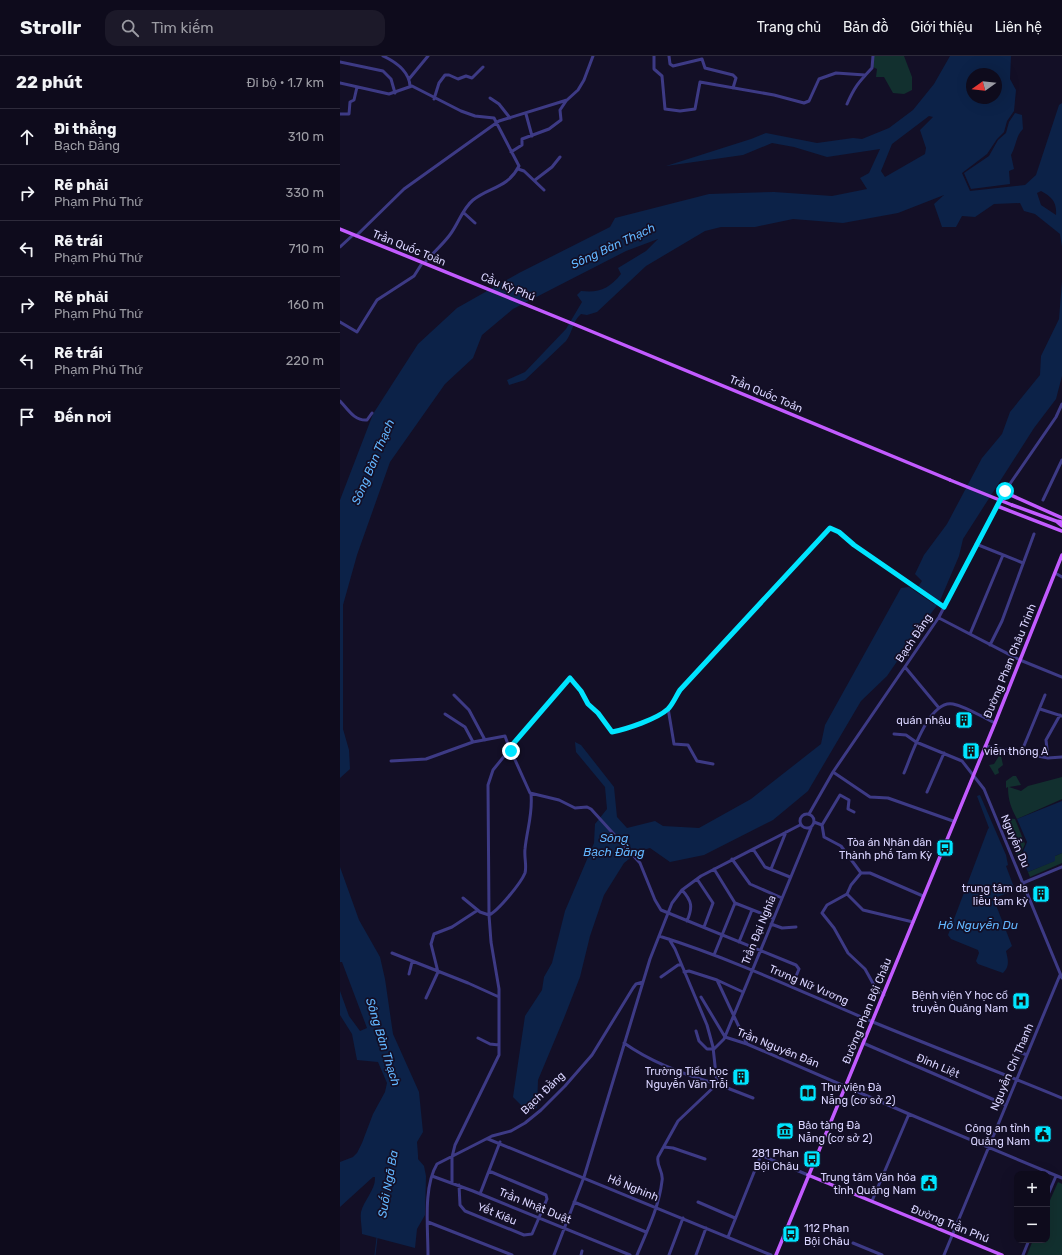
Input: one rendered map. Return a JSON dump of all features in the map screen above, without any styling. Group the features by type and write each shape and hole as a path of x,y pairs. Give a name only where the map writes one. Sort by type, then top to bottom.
{"main road":[{"name":"Trần Quốc Toản","path":"340,230 471,282"},
{"name":"Cầu Kỳ Phú","path":"471,282 569,322"},
{"name":"Trần Quốc Toản","path":"569,322 950,480 1056,521"},
{"path":"1004,492 1062,518"},
{"path":"997,506 1062,531"},
{"path":"1056,521 1062,522"},
{"path":"1056,521 1062,526"},
{"name":"Đường Phan Châu Trinh","path":"973,773 995,723 1062,555"},
{"name":"Đường Phan Bội Châu","path":"776,1255 884,995 973,773"},
{"name":"Đường Trần Phú","path":"808,1175 1002,1255"}],"street":[{"path":"383,56 395,62 409,79 410,86"},
{"path":"409,79 428,56"},
{"path":"511,152 522,145 522,139 554,126 561,120 560,110 566,101 578,90 593,56"},
{"path":"654,56 654,69 662,76 665,110 680,111 695,109 700,82 774,95 804,104 809,101 819,79 836,73 865,75"},
{"path":"669,56 670,64 673,66 702,58 705,68 735,75 733,88"},
{"path":"848,104 853,89 859,80 872,68 873,56"},
{"path":"340,62 383,71 391,79 395,93"},
{"path":"434,99 439,83 445,75 458,79 466,76 472,78 483,68"},
{"path":"340,83 389,94 395,93 410,86 415,86 434,99 476,116 494,118 519,166 515,175 508,181 473,200 449,236 426,261"},
{"path":"340,114 349,114 350,102 354,100 357,87"},
{"path":"490,98 501,106 510,118"},
{"path":"340,247 355,236 404,189 497,123 566,101"},
{"path":"526,114 532,136"},
{"path":"535,180 552,167 560,157"},
{"path":"518,169 524,171 544,190"},
{"path":"464,213 475,223"},
{"path":"340,322 357,332 377,300 414,276 421,265"},
{"path":"340,402 350,413 360,419 367,420 372,413"},
{"name":"Bạch Đằng","path":"809,814 833,772 939,618 1004,492 1056,417 1062,404"},
{"path":"1043,500 1062,460"},
{"path":"452,1183 452,1156 455,1144 498,1058 499,997 491,942 489,915 488,782 493,770 570,678 581,691 588,704 598,713 612,732 654,717 668,708 680,690 830,528 839,532 854,545 944,607"},
{"path":"990,645 1002,621 1034,534"},
{"path":"976,544 1023,563"},
{"path":"970,634 1003,555"},
{"path":"1054,573 1062,576"},
{"path":"939,618 1020,660 1062,677"},
{"path":"904,667 939,708"},
{"path":"1021,753 1045,694"},
{"path":"454,695 468,710 486,740"},
{"path":"904,773 919,734 939,708 952,704 995,723"},
{"path":"668,708 674,744 688,746 696,761 713,764"},
{"path":"1040,709 1061,715 1046,740 1048,758"},
{"path":"445,714 465,727 473,742"},
{"name":"Nguyễn Du","path":"894,734 906,735 916,742 962,761 973,773 984,789 1061,976"},
{"path":"391,761 426,759 473,742 505,736 531,794 532,810 526,835 524,874 520,882 496,911 489,915"},
{"path":"985,746 1048,758 1062,757"},
{"path":"928,792 944,753"},
{"path":"833,772 870,797 888,798 954,820"},
{"path":"531,794 560,800 575,808 589,808 640,863 659,908 687,921 799,966 792,986"},
{"path":"854,812 848,809 849,800 840,795 822,825 824,837 841,846 861,872 870,873 923,896"},
{"path":"804,814 809,814 813,817 814,822 811,828 806,829 800,825 800,818 804,814"},
{"path":"814,822 822,825"},
{"path":"554,1255 584,1177 643,982 672,903 682,890 714,869 800,825"},
{"name":"Trần Đại Nghĩa","path":"725,1038 811,828"},
{"path":"772,869 786,832"},
{"path":"753,849 765,867 790,877"},
{"path":"732,859 750,884 782,898"},
{"path":"1023,883 1062,867"},
{"path":"714,869 735,902 773,918"},
{"path":"861,872 851,885 847,894 827,905 822,913 834,928 848,953 865,969 875,987 884,995"},
{"path":"698,879 712,904 704,927"},
{"path":"682,890 690,899 692,905 687,921"},
{"path":"847,894 863,910 913,922"},
{"path":"463,898 478,910 489,915"},
{"path":"714,955 735,902"},
{"path":"426,998 438,972 436,957 431,944 434,934 452,927 478,910"},
{"path":"739,942 752,910"},
{"path":"771,924 782,928 796,927"},
{"name":"Trưng Nữ Vương","path":"659,936 714,955 792,986 872,1022 1062,1098"},
{"path":"669,939 708,1025 713,1049 716,1084"},
{"path":"392,953 438,972 463,980 499,997"},
{"path":"409,974 412,962"},
{"path":"661,977 678,965 681,965"},
{"path":"684,972 689,971 717,980 743,992"},
{"name":"Nguyễn Chí Thanh","path":"944,1255 1016,1079 1061,976"},
{"path":"717,980 735,1015 747,1044"},
{"name":"Bạch Đằng","path":"428,1255 429,1191 432,1176 437,1164 488,1138 511,1131 525,1123 565,1086 592,1055 633,988 636,984 643,982"},
{"path":"702,997 725,1038 713,1049"},
{"path":"696,1031 701,1044 707,1048 713,1049"},
{"path":"478,1038 490,1044 499,1045"},
{"name":"Trần Nguyên Đán","path":"725,1038 747,1044 1062,1178"},
{"path":"624,1043 635,1051 676,1070 753,1098"},
{"name":"Đinh Liệt","path":"863,1043 1006,1105"},
{"path":"1017,1051 1027,1055"},
{"path":"637,1255 657,1207 663,1179 658,1161 664,1147 678,1121 716,1084"},
{"path":"872,1201 909,1114"},
{"name":"Hồ Nghinh","path":"488,1138 772,1255"},
{"path":"480,1194 500,1142"},
{"path":"664,1147 674,1148 705,1159"},
{"name":"Đường Trần Phú","path":"758,1154 808,1175"},
{"path":"728,1236 761,1155"},
{"path":"489,1171 546,1195 539,1218"},
{"name":"Trần Nhật Duật","path":"432,1176 459,1185 630,1255"},
{"path":"1050,1190 1056,1176"},
{"name":"Yết Kiêu","path":"459,1185 460,1205 465,1211 526,1236 529,1236 534,1231 539,1218"},
{"path":"574,1202 646,1232"},
{"path":"698,1202 735,1218"},
{"path":"669,1255 683,1218"},
{"path":"428,1222 512,1255"},
{"path":"696,1255 706,1228"},
{"path":"853,1243 882,1255"},
{"path":"1023,1255 1028,1243"},
{"path":"580,1255 582,1251"}],"green space":[{"path":"873,56 904,56 912,77 912,90 904,94 893,93 884,77 876,77 877,69 873,67"},
{"path":"999,756 1001,756 1003,765 998,769 999,773 995,775 989,765 994,764"},
{"path":"1013,776 1016,776 1021,785 1009,787 1021,791 1028,786 1062,777 1062,799 1017,819 1010,804 1008,787 1006,788 1006,781"},
{"path":"1006,818 1015,819 1025,844 1020,855 1017,856 1003,821"},
{"path":"1062,853 1062,863 1030,877 1028,872 1054,861 1055,856"},
{"path":"1058,1182 1062,1184 1062,1255 1027,1255 1032,1243 1050,1243 1050,1200"}],"water":[{"name":"Sông Bàn Thạch","path":"950,56 1011,56 1010,79 1016,90 1014,111 1007,121 1004,132 997,139 987,154 962,173 970,191 1025,185 1036,175 1059,105 1062,103 1062,247 1060,234 1035,214 1024,211 1020,203 994,204 975,217 962,216 956,227 942,227 934,204 944,195 898,213 843,223 793,219 755,227 721,227 705,231 646,266 597,312 587,315 581,314 576,320 566,341 525,380 509,385 507,380 525,372 566,329 582,302 577,295 581,291 593,291 603,289 608,286 621,274 618,268 646,251 658,239 626,251 513,309 482,335 473,358 445,384 390,462 357,555 343,605 343,729 349,750 350,769 340,778 340,500 373,414 418,344 457,308 519,273 610,227 615,218 709,194 774,192 832,196 867,189 860,178 869,173 880,149 827,157 794,147 772,143 743,155 666,166 766,133 817,143 853,138 862,139 889,128 913,110 934,84","holes":["929,116 933,117 920,130 926,148 925,154 885,177 881,171 892,144","1041,191 1048,195 1055,203 1056,215 1041,205 1037,193"]},
{"path":"1015,113 1022,115 1023,129 1019,134 1011,155 1014,169 1009,171 1010,184 971,189 964,173 989,156 998,140 1006,133 1009,122"},
{"name":"Sông Bạch Đằng","path":"1062,281 1062,376 1056,399 1034,428 963,539 959,556 939,603 887,676 861,701 808,791 773,820 704,855 670,862 650,848 639,851 624,863 604,895 590,936 580,977 538,1080 537,1108 523,1107 513,1097 525,1016 542,990 544,977 552,963 565,911 594,843 595,824 607,809 605,787 576,752 575,742 581,745 614,787 617,817 627,828 655,821 663,826 699,828 751,799 821,744 825,725 901,588 909,587 934,604 937,601 918,587 922,581 915,574 924,555 947,524 982,458 1002,434 1010,412 1040,375 1041,356 1059,319"},
{"name":"Hồ Nguyễn Du","path":"980,795 1006,855 1008,865 1006,866 1015,890 995,898 994,900 1012,946 1006,951 1008,965 1003,973 978,964 976,961 979,953 978,950 951,939 948,935 989,828 977,796"},
{"path":"1062,801 1062,853 1055,856 1055,861 1028,872 1021,857 1027,842 1017,819"},
{"name":"Sông Bàn Thạch","path":"340,867 359,920 380,957 385,979 393,1034 419,1092 423,1132 417,1142 418,1159 424,1166 426,1176 425,1215 417,1229 415,1248 362,1234 361,1212 374,1186 375,1177 373,1177 340,1207 340,1162 353,1157 357,1153 373,1114 385,1092 387,1083 378,1062 357,1060 352,1034 340,1015 340,991 349,1016 360,1031 367,1028 342,962 340,962"}],"waterway":[{"name":"Suối Ngã Ba","path":"375,1255 377,1238"}],"place":[{"name":"quán nhậu","path":"964,720"},
{"name":"viễn thông A","path":"971,751"},
{"name":"Tòa án Nhân dân Thành phố Tam Kỳ","path":"945,848"},
{"name":"trung tâm da liễu tam kỳ","path":"1041,894"},
{"name":"Bệnh viện Y học cổ truyền Quảng Nam","path":"1021,1001"},
{"name":"Trường Tiểu học Nguyễn Văn Trỗi","path":"741,1077"},
{"name":"Thư viện Đà Nẵng (cơ sở 2)","path":"808,1093"},
{"name":"Bảo tàng Đà Nẵng (cơ sở 2)","path":"785,1131"},
{"name":"Công an tỉnh Quảng Nam","path":"1043,1134"},
{"name":"281 Phan Bội Châu","path":"812,1159"},
{"name":"Trung tâm Văn hóa tỉnh Quảng Nam","path":"929,1183"},
{"name":"112 Phan Bội Châu","path":"791,1234"}],"route":[{"path":"511,751 510,749 513,744 570,678 572,678 581,691 588,704 598,713 606,726 612,732 654,717 663,712 668,708 680,690 830,528 839,532 854,545 944,607 983,530 1005,491"}]}
